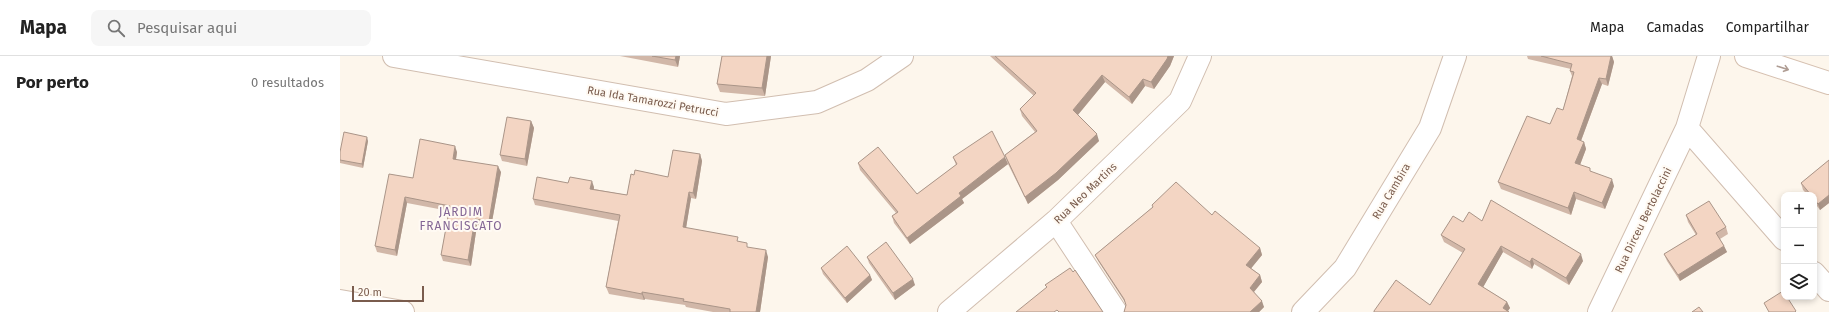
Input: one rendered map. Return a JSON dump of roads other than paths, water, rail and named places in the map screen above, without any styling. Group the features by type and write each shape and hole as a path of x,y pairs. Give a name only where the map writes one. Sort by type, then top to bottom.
{"street":[{"name":"Rua Ida Tamarozzi Petrucci","path":"394,56 726,114 817,102 867,80 902,56"},
{"name":"Rua Neo Martins","path":"949,312 1056,221 1180,101 1200,56"},
{"name":"Rua Cambira","path":"1302,312 1345,268 1430,128 1455,56"},
{"name":"Rua Dirceu Bertolaccini","path":"1599,312 1687,128 1709,56"},
{"path":"1746,56 1829,83"},
{"path":"1687,128 1781,236"},
{"path":"1056,221 1116,312"},
{"path":"1817,276 1829,290"},
{"path":"340,301 404,312"}],"district":[{"name":"JARDIM FRANCISCATO","path":"461,219"}]}
